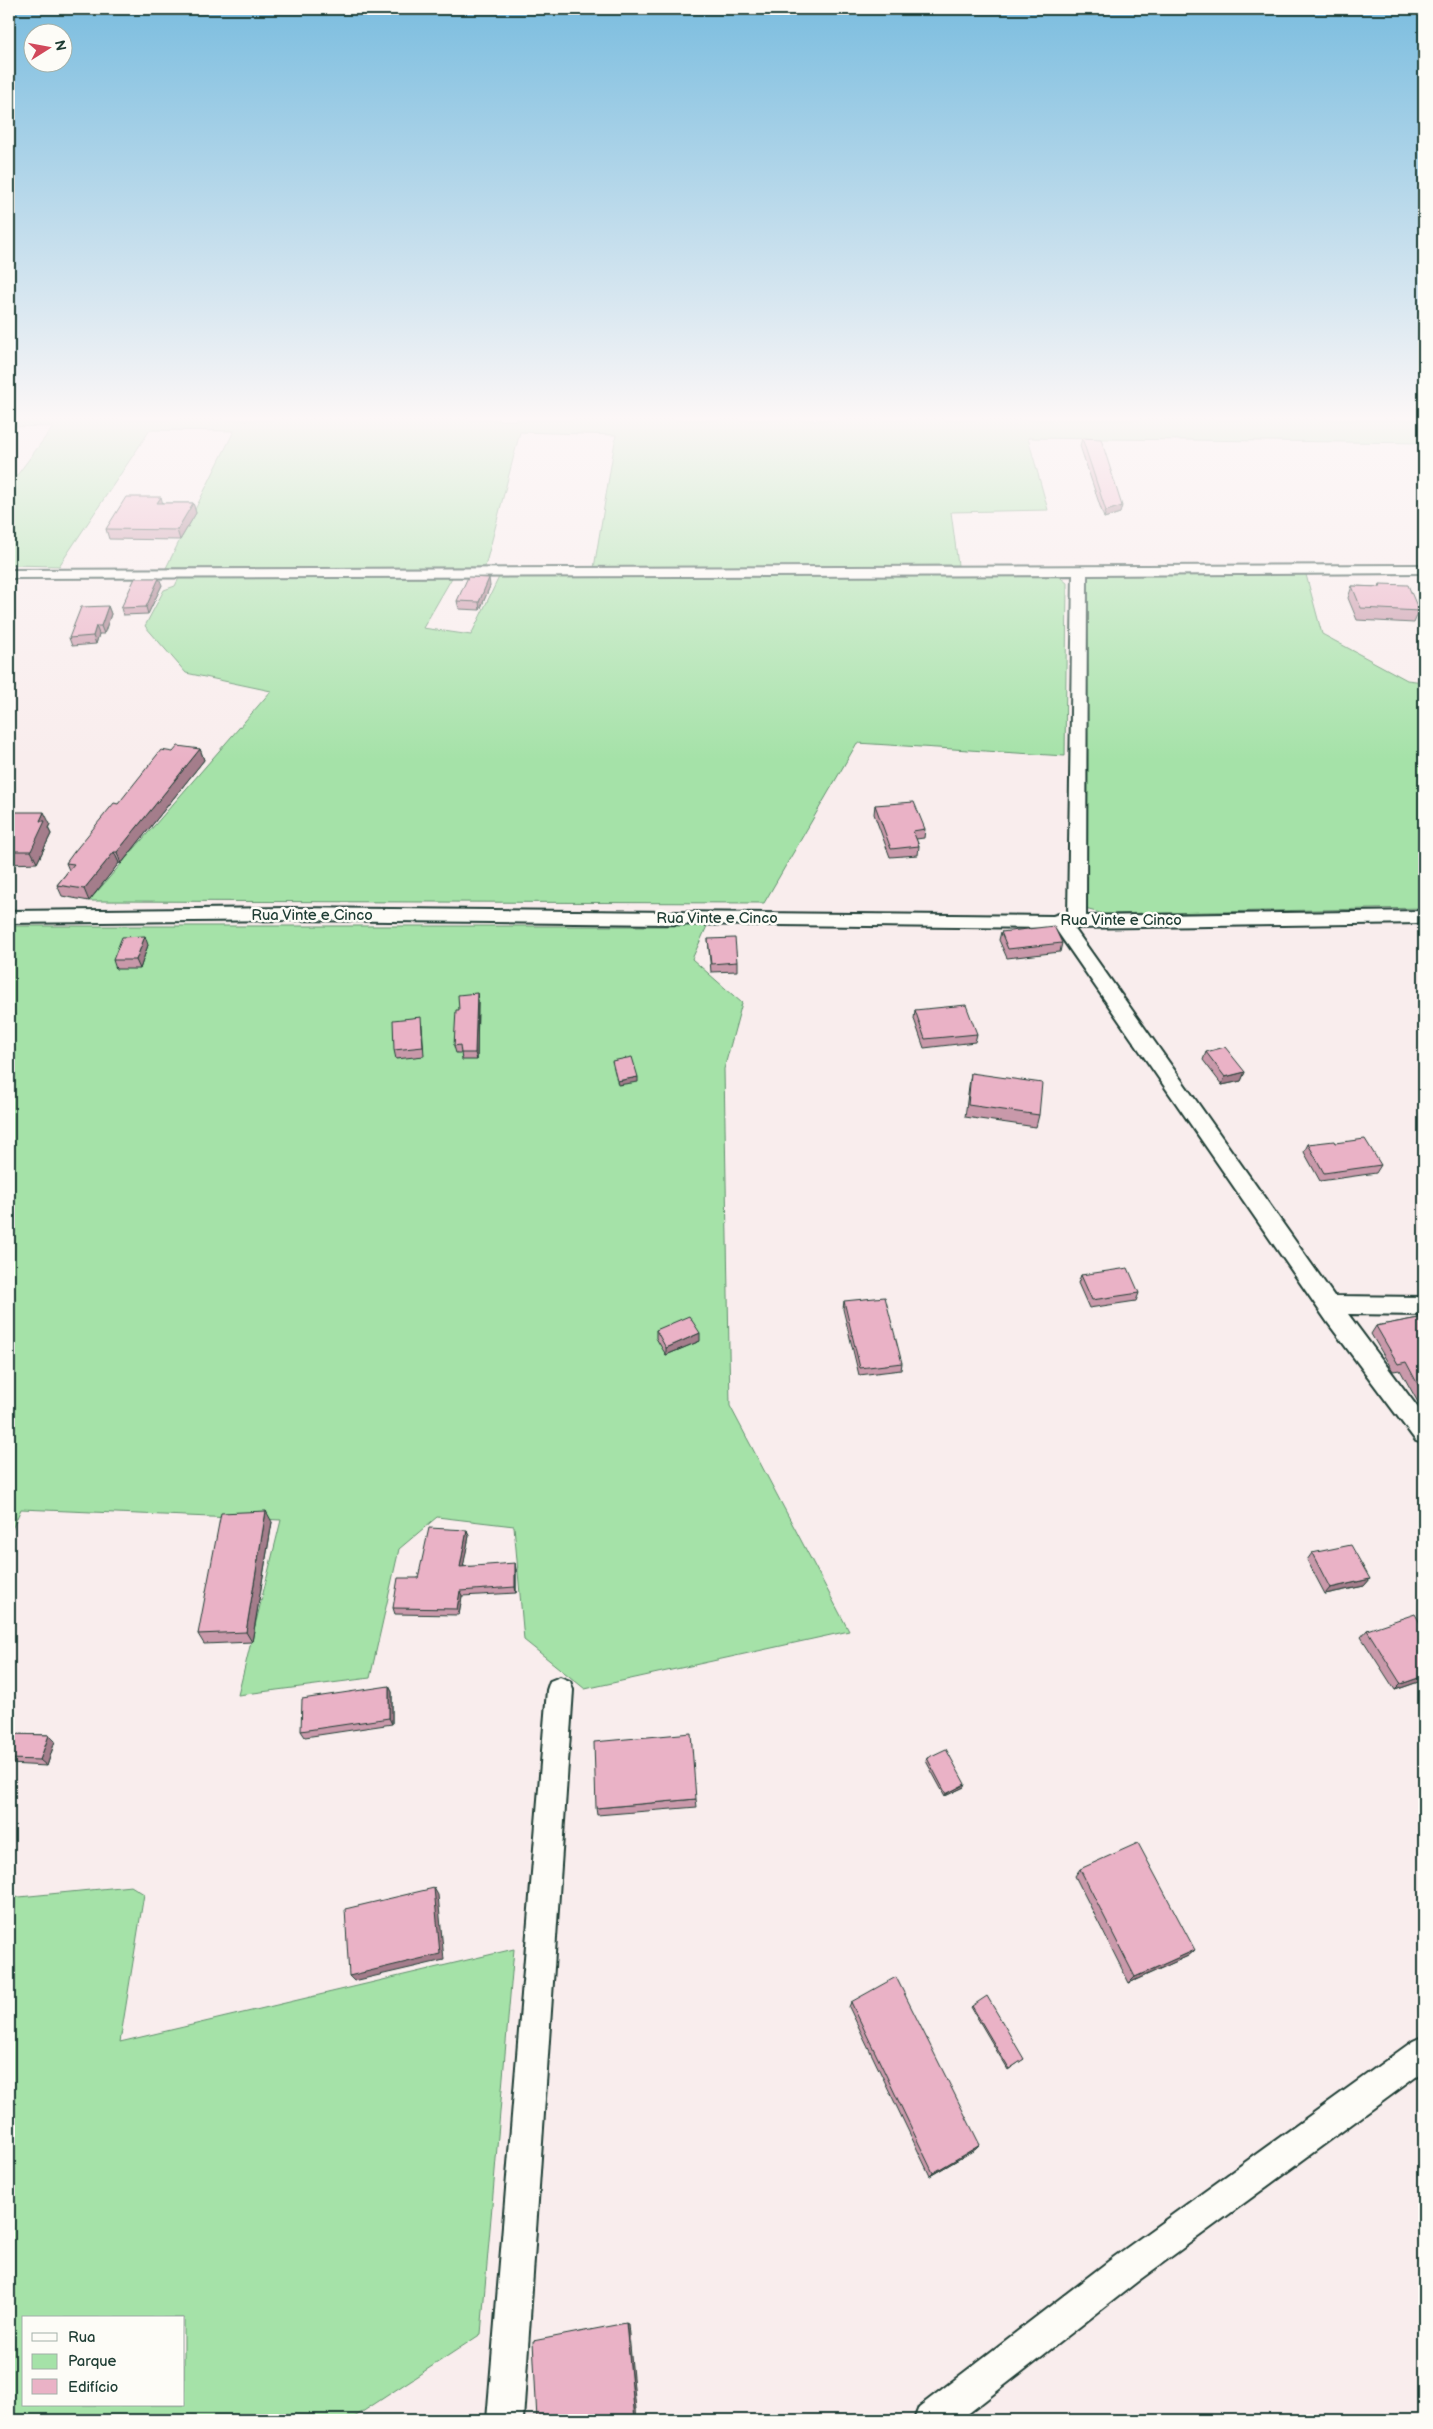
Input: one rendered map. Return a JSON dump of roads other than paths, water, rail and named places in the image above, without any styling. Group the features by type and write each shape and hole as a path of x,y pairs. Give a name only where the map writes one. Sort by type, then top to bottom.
{"street":[{"path":"9,574 760,574 1424,569"},
{"path":"1080,571 1068,921 1329,1305 1424,1434"},
{"name":"Rua Vinte e Cinco","path":"9,917 291,914 1068,921 1424,917"},
{"path":"1329,1305 1424,1306"},
{"path":"506,2420 560,1690"},
{"path":"932,2420 1126,2269 1424,2052"}]}
